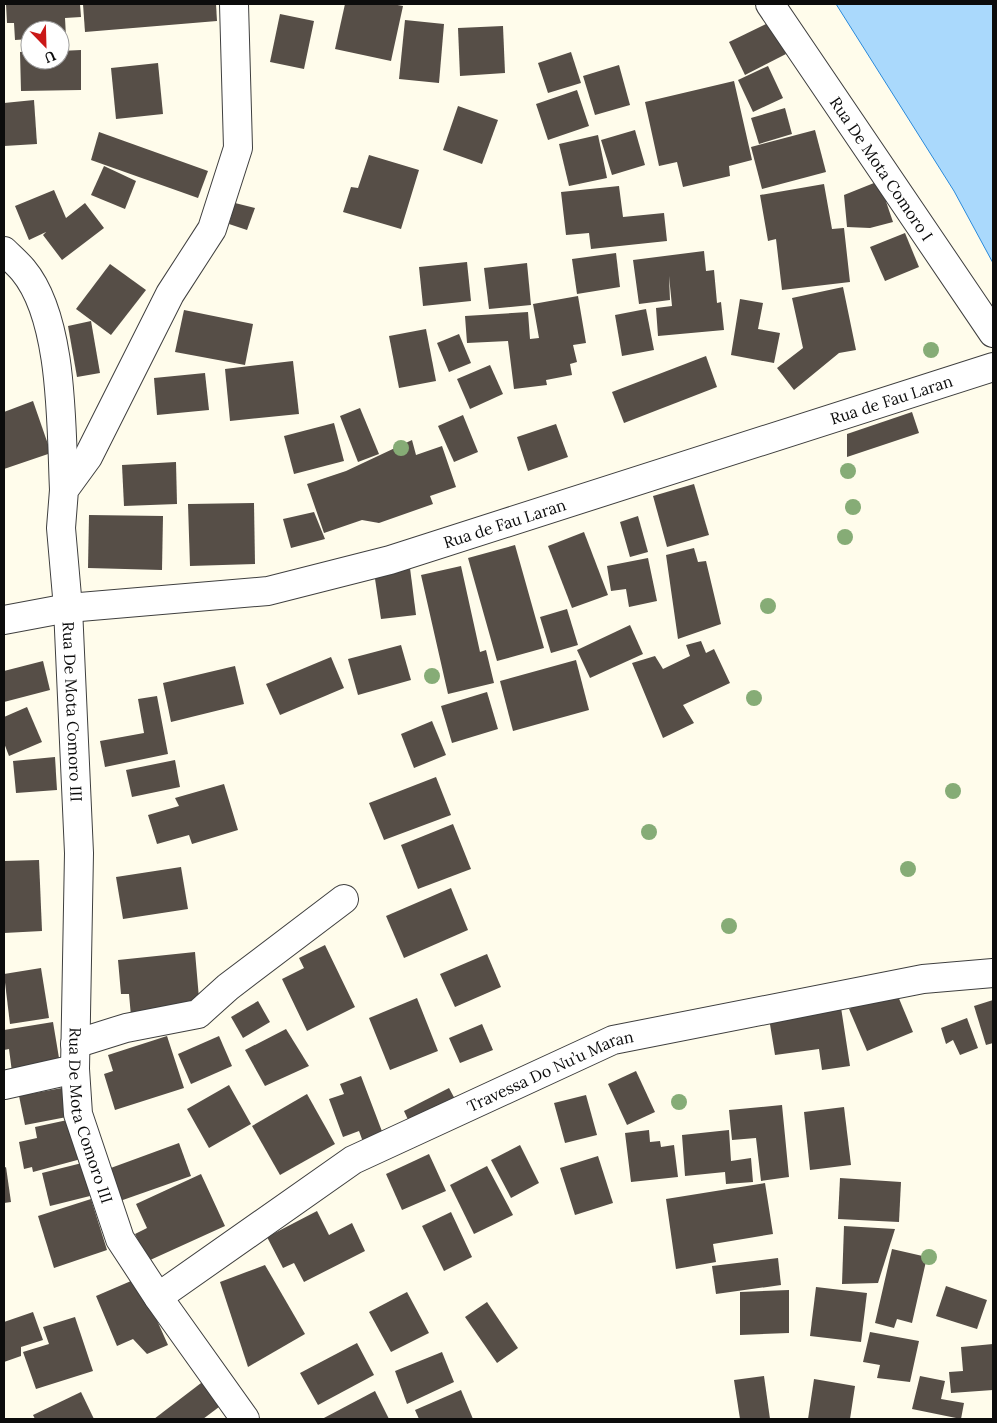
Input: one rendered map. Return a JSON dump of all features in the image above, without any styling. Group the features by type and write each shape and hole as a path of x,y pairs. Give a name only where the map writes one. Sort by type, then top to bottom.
{"street":[{"path":"64,490 88,457 170,294 212,229 238,148 234,4"},
{"name":"Rua De Mota Comoro I","path":"770,4 993,333"},
{"name":"Rua De Mota Comoro III","path":"4,251 24,271 41,302 59,376 64,490 61,528 68,608 79,853 75,1056 78,1114 120,1238 158,1297 245,1419"},
{"name":"Rua de Fau Laran","path":"4,620 68,608 268,591 390,560 993,367"},
{"path":"4,1085 75,1056 126,1028 198,1014 228,987 344,899"},
{"name":"Travessa Do Nu’u Maran","path":"158,1297 353,1160 613,1040 923,979 993,973"}],"water":[{"path":"836,4 993,4 993,263 954,191"}],"building":[{"path":"6,4 80,4 81,17 65,18 65,20 20,20 20,40 15,40 14,23 7,23"},
{"path":"83,4 216,4 217,21 85,32"},
{"path":"345,4 392,4 403,6 391,61 335,49"},
{"path":"280,14 314,21 304,69 270,62"},
{"path":"405,20 444,24 439,83 399,79"},
{"path":"770,22 786,54 745,75 729,42"},
{"path":"503,26 505,73 460,76 458,28"},
{"path":"81,50 81,90 21,91 20,70 70,70 70,51"},
{"path":"571,52 581,83 548,93 538,63"},
{"path":"158,63 163,114 116,119 111,68"},
{"path":"619,65 630,105 595,115 583,76"},
{"path":"768,66 783,98 753,112 738,80"},
{"path":"734,81 752,160 729,166 730,176 683,187 677,162 659,166 645,102"},
{"path":"577,90 589,126 548,140 536,104"},
{"path":"34,100 37,144 4,146 4,103"},
{"path":"458,106 498,120 482,164 443,150"},
{"path":"785,108 792,134 759,144 751,118"},
{"path":"635,130 645,165 612,175 601,140"},
{"path":"815,130 826,172 762,189 751,147"},
{"path":"99,132 208,171 198,198 91,160"},
{"path":"598,135 607,178 569,186 559,144"},
{"path":"369,155 419,170 401,229 343,212 351,187 358,188"},
{"path":"104,166 136,181 125,209 91,195"},
{"path":"879,181 893,222 870,228 847,227 844,195"},
{"path":"824,184 832,229 844,228 850,282 782,290 776,239 768,241 760,195"},
{"path":"619,186 623,217 664,213 667,241 591,249 589,233 566,235 561,192"},
{"path":"54,190 66,218 85,203 104,228 62,260 43,235 46,232 29,240 15,206"},
{"path":"235,203 255,208 247,230 229,224"},
{"path":"905,233 919,267 885,281 870,247"},
{"path":"704,251 706,271 714,270 717,303 721,302 724,330 658,336 656,308 672,306 669,276 670,300 639,304 633,260"},
{"path":"616,253 620,287 577,294 572,259"},
{"path":"467,262 471,301 423,306 419,267"},
{"path":"527,263 531,305 489,309 484,268"},
{"path":"110,264 146,290 111,335 76,309"},
{"path":"843,287 856,350 839,353 794,390 777,368 803,348 792,298"},
{"path":"578,296 586,343 573,345 577,362 570,364 572,375 546,380 547,385 514,389 508,341 467,343 465,316 528,312 530,339 539,338 533,304"},
{"path":"740,299 763,303 758,329 780,333 774,363 731,355"},
{"path":"646,309 654,350 622,356 615,315"},
{"path":"184,310 253,324 245,365 175,352"},
{"path":"91,321 100,373 77,377 68,326"},
{"path":"426,329 436,381 399,388 389,336"},
{"path":"459,334 471,363 449,372 437,343"},
{"path":"706,356 717,387 624,423 612,392"},
{"path":"293,361 299,414 230,421 225,369"},
{"path":"490,365 503,394 470,409 457,379"},
{"path":"205,373 209,410 157,415 154,378"},
{"path":"33,401 51,453 4,469 4,412"},
{"path":"360,408 379,454 358,462 340,416"},
{"path":"912,412 919,433 847,457 847,434"},
{"path":"463,415 478,452 454,462 438,426"},
{"path":"334,423 344,461 294,474 284,436"},
{"path":"556,424 568,457 528,471 517,437"},
{"path":"412,440 416,455 442,446 456,487 430,496 433,504 379,523 362,520 324,533 307,484 346,471"},
{"path":"176,462 177,504 124,506 122,465"},
{"path":"694,484 709,535 667,547 653,496"},
{"path":"254,503 255,564 190,566 188,504"},
{"path":"314,512 325,539 291,548 283,519"},
{"path":"89,515 163,516 162,570 88,568"},
{"path":"638,516 648,552 630,557 620,522"},
{"path":"584,532 608,595 572,608 548,546"},
{"path":"515,545 544,648 497,661 468,558"},
{"path":"694,548 698,562 706,561 721,624 678,639 666,555"},
{"path":"648,558 657,601 629,607 626,589 611,591 607,566"},
{"path":"461,566 480,652 486,650 494,683 448,694 421,575"},
{"path":"410,568 416,615 381,619 374,572"},
{"path":"567,609 578,645 551,653 540,617"},
{"path":"630,625 643,654 590,678 577,650"},
{"path":"701,641 706,653 714,649 730,683 683,705 694,723 663,738 632,663 655,656 663,669 690,656 686,645"},
{"path":"401,645 411,680 358,695 348,659"},
{"path":"331,657 344,688 280,715 266,684"},
{"path":"576,660 589,710 513,731 500,681"},
{"path":"43,661 50,690 4,702 4,671"},
{"path":"235,666 244,704 171,722 163,683"},
{"path":"487,692 498,729 452,743 441,706"},
{"path":"157,696 168,754 105,767 100,741 144,733 138,699"},
{"path":"27,707 42,742 9,756 4,743 4,717"},
{"path":"432,721 446,755 414,768 401,734"},
{"path":"55,757 57,790 16,793 13,761"},
{"path":"175,760 180,787 132,797 126,770"},
{"path":"436,777 451,815 384,840 369,803"},
{"path":"224,784 238,830 192,844 189,835 157,844 148,815 179,806 175,798"},
{"path":"453,824 471,869 418,889 401,845"},
{"path":"39,860 42,931 4,933 4,861"},
{"path":"181,867 188,909 123,919 116,877"},
{"path":"451,888 468,930 404,958 386,916"},
{"path":"325,945 355,1007 307,1031 282,979 304,968 299,958"},
{"path":"195,952 200,1010 131,1016 129,994 121,994 118,960"},
{"path":"487,954 501,987 455,1007 440,974"},
{"path":"41,968 49,1018 10,1024 4,974"},
{"path":"895,989 913,1032 867,1051 849,1009"},
{"path":"417,998 438,1051 390,1070 369,1018"},
{"path":"993,1000 993,1043 986,1045 974,1006"},
{"path":"258,1001 270,1022 243,1038 231,1017"},
{"path":"840,1001 850,1066 822,1070 819,1049 775,1055 768,1012"},
{"path":"967,1018 978,1048 960,1055 953,1040 946,1044 941,1028"},
{"path":"53,1022 60,1064 12,1072 9,1049 4,1050 4,1030"},
{"path":"482,1024 493,1050 460,1063 449,1038"},
{"path":"286,1029 309,1066 265,1086 245,1050"},
{"path":"167,1036 184,1088 115,1110 104,1074 113,1071 108,1055"},
{"path":"219,1036 232,1066 191,1084 178,1054"},
{"path":"636,1071 655,1112 627,1125 608,1084"},
{"path":"361,1076 383,1134 363,1142 359,1131 343,1137 329,1099 344,1094 340,1084"},
{"path":"229,1085 251,1124 209,1148 187,1109"},
{"path":"67,1087 72,1116 25,1125 19,1096"},
{"path":"449,1088 456,1101 410,1124 404,1111"},
{"path":"307,1094 335,1144 280,1175 252,1126"},
{"path":"586,1095 597,1135 565,1143 554,1103"},
{"path":"782,1105 789,1177 761,1181 756,1138 732,1140 729,1110"},
{"path":"844,1107 851,1165 810,1170 804,1112"},
{"path":"72,1119 81,1159 33,1172 32,1167 24,1169 19,1142 37,1138 35,1127"},
{"path":"649,1130 650,1142 660,1141 661,1147 674,1145 678,1177 631,1182 625,1133"},
{"path":"729,1130 731,1161 751,1158 753,1182 726,1184 725,1172 685,1176 682,1135"},
{"path":"179,1143 191,1176 120,1201 108,1169"},
{"path":"520,1145 539,1183 511,1198 491,1160"},
{"path":"429,1154 446,1191 402,1210 386,1174"},
{"path":"598,1156 613,1203 575,1215 560,1168"},
{"path":"82,1163 90,1196 50,1206 42,1173"},
{"path":"487,1166 513,1215 474,1234 450,1185"},
{"path":"6,1167 11,1202 4,1203 4,1168"},
{"path":"201,1174 225,1226 148,1261 135,1234 147,1228 136,1204"},
{"path":"840,1178 901,1182 899,1222 838,1219"},
{"path":"765,1183 773,1234 713,1244 716,1262 676,1269 666,1199"},
{"path":"91,1199 107,1250 54,1268 38,1216"},
{"path":"317,1211 329,1235 352,1223 365,1251 304,1282 294,1263 283,1268 267,1237"},
{"path":"451,1212 472,1257 444,1271 422,1226"},
{"path":"844,1226 895,1229 878,1283 842,1284"},
{"path":"892,1249 927,1257 912,1323 897,1319 894,1328 875,1323"},
{"path":"778,1258 781,1285 716,1294 712,1266"},
{"path":"265,1265 305,1334 248,1367 220,1282"},
{"path":"138,1278 168,1345 147,1354 133,1339 117,1346 96,1296"},
{"path":"946,1286 987,1300 977,1329 936,1316"},
{"path":"816,1287 867,1293 861,1342 810,1336"},
{"path":"789,1290 789,1333 740,1335 740,1292"},
{"path":"407,1292 429,1333 391,1352 369,1312"},
{"path":"487,1302 518,1348 497,1363 465,1317"},
{"path":"33,1312 43,1340 21,1347 21,1356 4,1362 4,1322"},
{"path":"75,1317 93,1371 36,1389 23,1352 49,1344 43,1327"},
{"path":"870,1332 919,1341 910,1382 877,1378 880,1365 863,1362"},
{"path":"357,1343 374,1375 318,1405 300,1373"},
{"path":"993,1344 993,1390 951,1393 949,1372 963,1371 961,1347"},
{"path":"442,1352 454,1382 407,1404 395,1371"},
{"path":"764,1376 770,1419 740,1419 734,1380"},
{"path":"920,1376 945,1381 941,1399 964,1403 961,1419 912,1409"},
{"path":"814,1379 855,1386 850,1419 808,1419"},
{"path":"205,1380 223,1404 203,1419 154,1419"},
{"path":"461,1390 473,1419 419,1419 415,1410"},
{"path":"375,1391 389,1419 322,1419"},
{"path":"81,1392 94,1419 35,1419 33,1415"}]}
